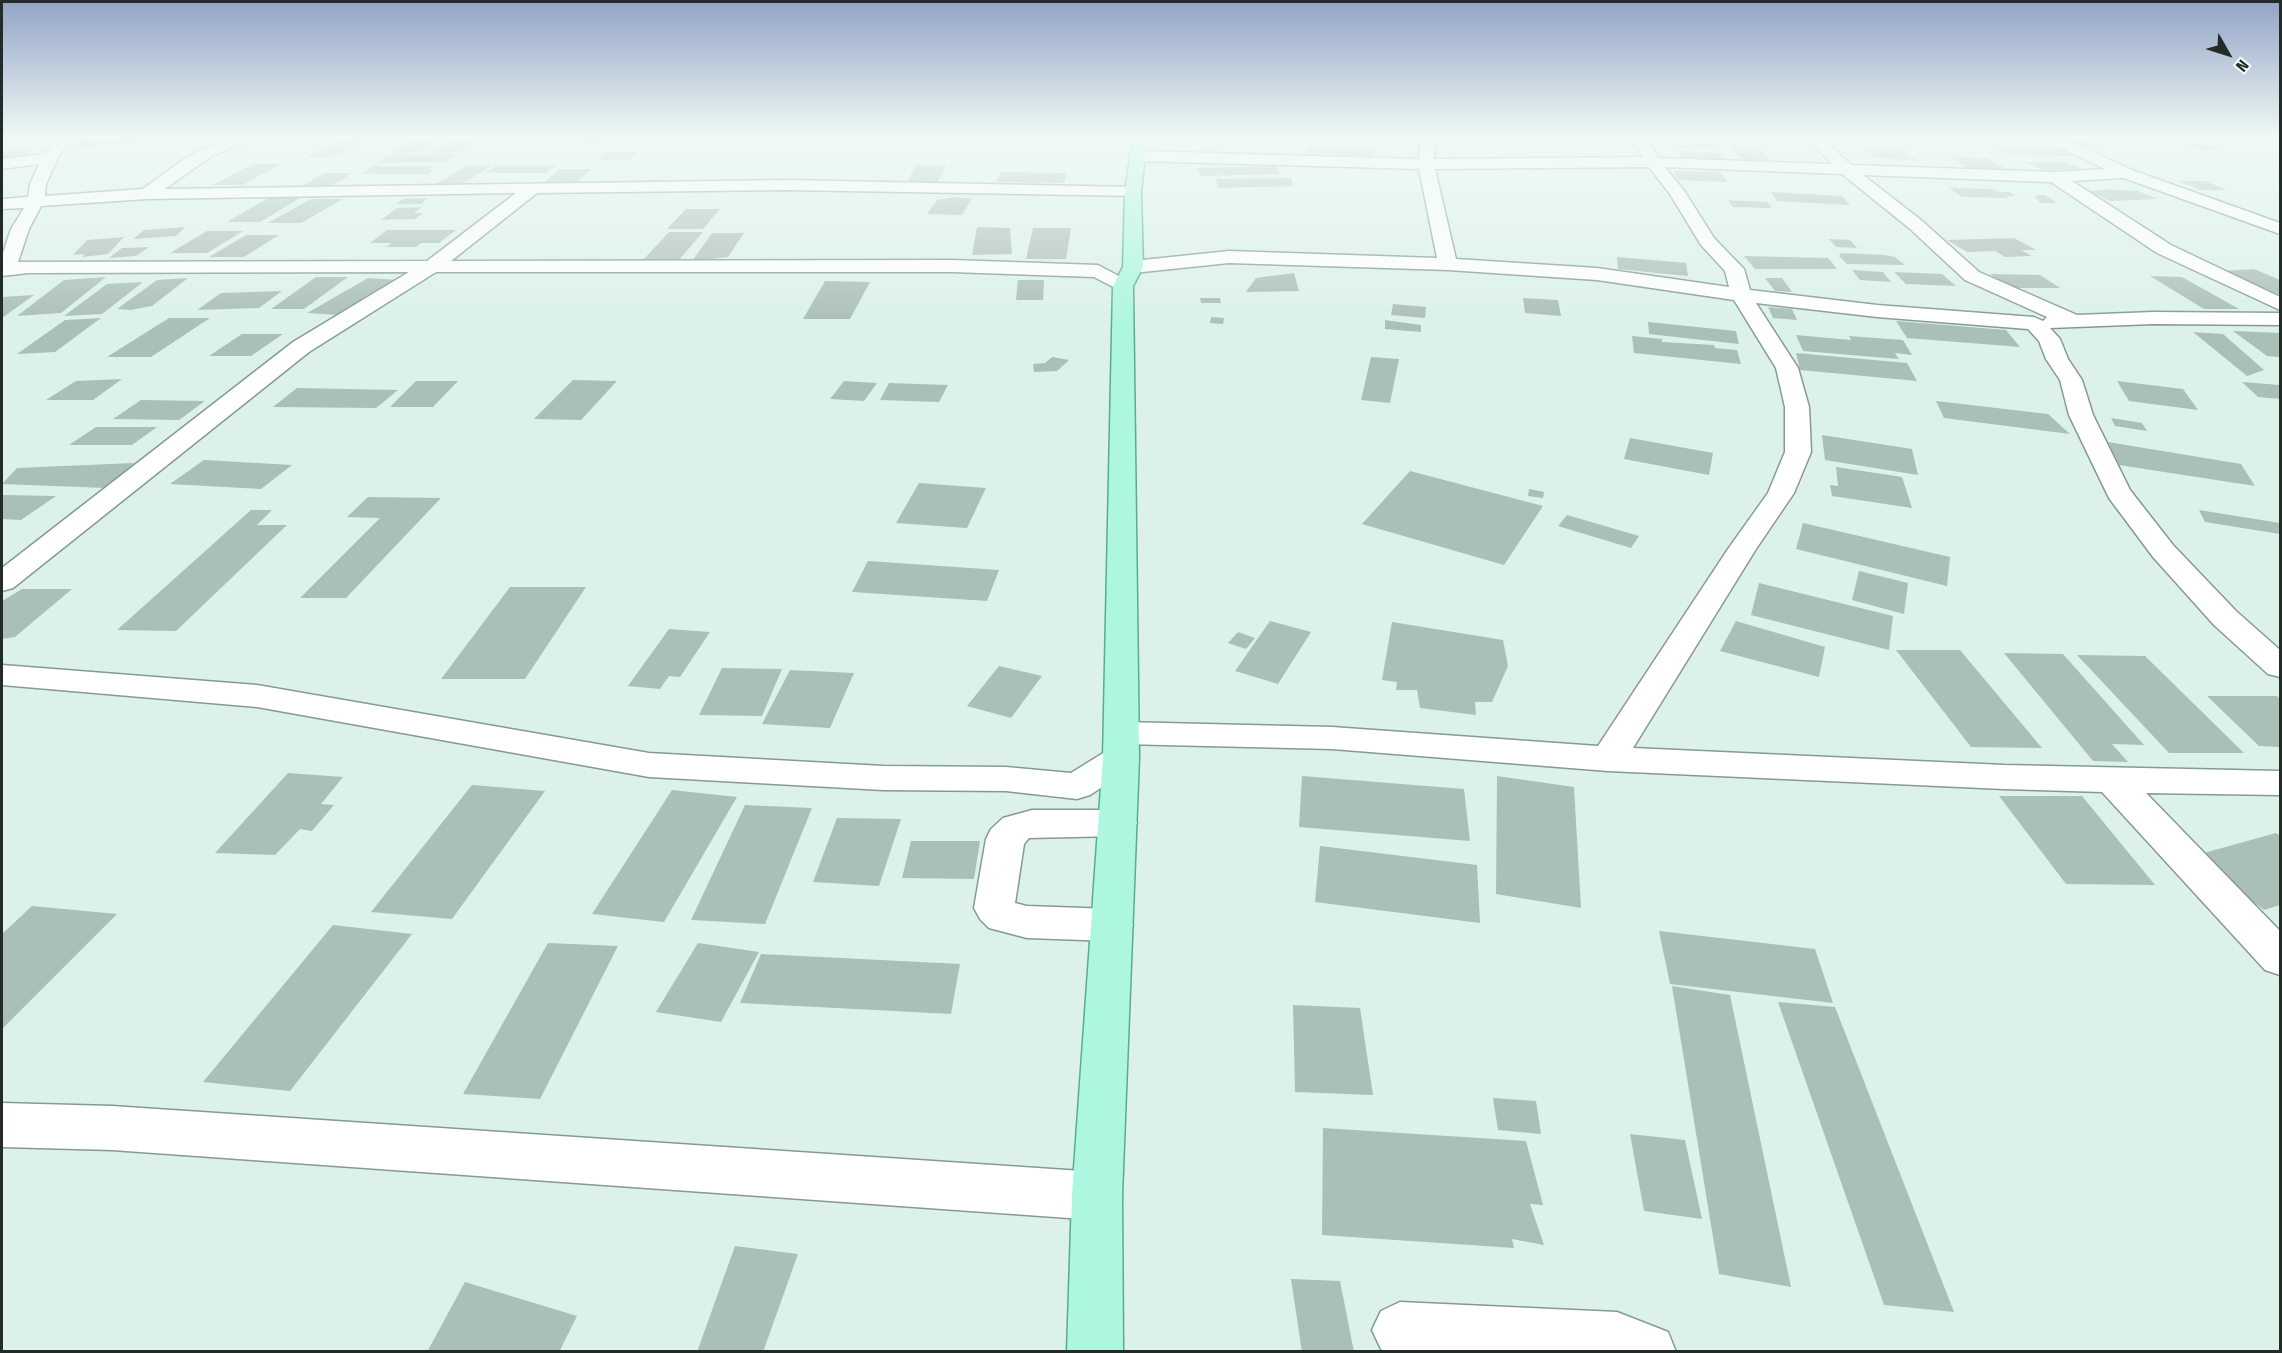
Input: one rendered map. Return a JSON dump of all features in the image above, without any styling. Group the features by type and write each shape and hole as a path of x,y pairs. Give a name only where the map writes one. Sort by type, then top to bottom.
{"main road":[{"path":"1095,1352 1097,1196 1121,745 1129,268 1133,200"}],"street":[{"path":"2,204 50,200"},
{"path":"2,582 301,347 430,268 518,200"},
{"path":"1434,200 1448,264"},
{"path":"1608,759 1742,549 1781,493 1798,452 1797,406 1787,368 1741,295 1734,269 1707,241 1682,200"},
{"path":"1885,200 1915,224 1972,276 2074,321"},
{"path":"2090,200 2164,249 2280,304"},
{"path":"2199,200 2280,230"},
{"path":"3,274 20,229 36,201"},
{"path":"3,274 28,267 952,266 1098,271 1229,257 1448,264 1597,274 1741,295 1877,311 2034,323 2153,318 2280,319"},
{"path":"1071,271 1100,258 1129,268"},
{"path":"2034,323 2049,339 2057,359 2071,380 2081,415 2118,492 2163,551 2225,618 2280,667"},
{"path":"2,675 256,696 649,765 883,778 1006,779 1077,786 1121,745 1332,738 1608,759 2112,780 2280,783"},
{"path":"2112,780 2280,958"},
{"path":"1112,925 1027,922 1004,917 994,908 1005,839 1016,828 1032,823 1118,824"},
{"path":"2,1125 124,1128 1097,1196"},
{"path":"1400,1330 1617,1340 1648,1352"}],"building":[{"path":"265,200 297,200 260,222 227,222"},
{"path":"309,200 341,200 301,223 268,223"},
{"path":"401,200 426,200 421,204 396,204"},
{"path":"937,200 971,200 962,215 927,214"},
{"path":"1728,200 1767,202 1772,208 1733,207"},
{"path":"1846,200 1850,205 1777,201"},
{"path":"2038,200 2053,200 2057,203 2041,203"},
{"path":"422,207 414,213 423,213 415,219 381,220 397,208"},
{"path":"686,209 720,209 703,229 667,229"},
{"path":"185,227 176,236 133,239 144,230"},
{"path":"977,227 1010,228 1012,254 972,255"},
{"path":"1033,228 1071,228 1066,259 1026,259"},
{"path":"387,230 456,230 439,243 421,243 416,247 386,247 392,243 370,243"},
{"path":"207,231 243,231 207,253 170,253"},
{"path":"669,232 703,232 679,260 643,260"},
{"path":"712,233 744,233 728,257 692,261"},
{"path":"246,235 279,235 244,257 209,257"},
{"path":"124,237 108,254 82,257 85,254 73,255 87,240"},
{"path":"2014,238 2036,250 2021,250 2032,256 2005,257 1995,251 1967,252 1947,240"},
{"path":"1829,239 1850,240 1857,248 1836,247"},
{"path":"149,247 136,256 109,258 122,248"},
{"path":"1841,253 1885,255 1895,257 1905,265 1847,264 1839,256"},
{"path":"1744,256 1828,258 1837,269 1755,269"},
{"path":"1617,257 1686,263 1688,276 1618,269"},
{"path":"2254,269 2280,280 2280,295 2223,271"},
{"path":"1852,270 1883,272 1891,282 1860,280"},
{"path":"1894,272 1942,274 1956,286 1906,284"},
{"path":"1294,273 1299,291 1246,292 1256,278"},
{"path":"1990,274 2040,275 2060,288 2009,288"},
{"path":"2150,276 2182,277 2239,309 2204,309"},
{"path":"106,277 61,313 17,316 64,280"},
{"path":"316,277 348,277 304,309 271,309"},
{"path":"188,278 152,306 131,310 117,309 157,280"},
{"path":"368,278 397,280 339,315 307,313"},
{"path":"1765,278 1782,278 1792,292 1775,291"},
{"path":"1018,280 1044,280 1043,300 1016,300"},
{"path":"825,281 870,282 850,319 803,319"},
{"path":"143,282 102,314 64,316 107,284"},
{"path":"282,291 259,308 197,310 221,293"},
{"path":"34,295 2,318 2,297"},
{"path":"1200,298 1220,298 1221,303 1201,303"},
{"path":"1523,298 1558,300 1561,316 1525,313"},
{"path":"1393,304 1426,307 1425,318 1391,315"},
{"path":"1768,307 1792,309 1797,320 1773,318"},
{"path":"1211,317 1224,318 1223,324 1210,323"},
{"path":"101,318 55,352 17,354 65,320"},
{"path":"169,318 210,318 151,357 107,357"},
{"path":"1385,320 1421,325 1421,332 1385,329"},
{"path":"1896,321 2006,330 2020,347 1907,338"},
{"path":"1648,322 1736,331 1739,344 1649,334"},
{"path":"2233,331 2280,333 2280,357 2267,356"},
{"path":"2193,332 2223,334 2264,370 2247,376"},
{"path":"242,334 283,334 251,356 209,356"},
{"path":"1796,335 1851,340 1849,336 1903,340 1912,355 1895,353 1899,359 1803,351"},
{"path":"1632,336 1662,339 1662,342 1714,345 1715,348 1737,350 1741,364 1634,353"},
{"path":"1796,353 1907,363 1917,381 1800,370"},
{"path":"1052,357 1069,360 1057,371 1034,372 1033,364 1045,363"},
{"path":"1371,357 1399,359 1390,403 1361,400"},
{"path":"122,379 93,400 46,400 76,381"},
{"path":"573,380 617,381 581,420 534,419"},
{"path":"416,381 458,381 433,407 390,407"},
{"path":"844,381 877,383 864,401 830,399"},
{"path":"2117,381 2183,389 2198,410 2129,401"},
{"path":"2242,382 2280,385 2280,399 2258,397"},
{"path":"889,383 948,385 939,402 880,400"},
{"path":"297,388 398,390 376,408 273,407"},
{"path":"141,400 205,401 179,420 113,419"},
{"path":"1936,401 2048,414 2070,434 1944,418"},
{"path":"2111,418 2142,423 2147,431 2115,426"},
{"path":"96,427 157,427 132,445 69,445"},
{"path":"1822,435 1912,449 1918,475 1825,460"},
{"path":"1630,438 1713,453 1709,475 1624,459"},
{"path":"2108,442 2241,464 2255,486 2119,465"},
{"path":"204,460 292,465 261,489 170,484"},
{"path":"134,463 106,488 2,484 17,468"},
{"path":"1836,467 1902,477 1912,508 1832,496 1830,485 1838,486"},
{"path":"1410,471 1543,506 1504,565 1362,524"},
{"path":"919,483 986,488 967,528 896,523"},
{"path":"1529,489 1544,492 1543,498 1528,496"},
{"path":"2,495 56,496 21,520 2,519"},
{"path":"368,497 441,498 346,598 300,598 380,518 347,517"},
{"path":"251,510 272,510 257,525 287,525 176,631 117,630"},
{"path":"2199,510 2280,523 2280,534 2205,522"},
{"path":"1567,515 1639,536 1631,548 1558,526"},
{"path":"1803,523 1950,557 1947,586 1796,549"},
{"path":"868,561 999,570 987,601 852,592"},
{"path":"1859,571 1908,583 1904,614 1852,600"},
{"path":"1759,583 1893,616 1889,650 1751,615"},
{"path":"510,587 586,587 525,679 441,679"},
{"path":"22,589 72,589 15,637 2,639 2,601"},
{"path":"1270,621 1311,632 1278,684 1235,671"},
{"path":"1736,621 1825,647 1819,677 1720,651"},
{"path":"1392,622 1503,640 1508,666 1492,702 1475,702 1476,715 1420,708 1417,690 1396,690 1397,682 1382,680"},
{"path":"669,629 710,632 680,677 669,676 660,689 628,686"},
{"path":"1238,632 1255,638 1246,649 1228,643"},
{"path":"1896,650 1960,650 2042,748 1971,747"},
{"path":"2004,653 2063,654 2144,745 2112,744 2128,762 2093,761"},
{"path":"2077,655 2145,656 2244,753 2169,753"},
{"path":"999,666 1042,676 1011,718 967,706"},
{"path":"722,668 782,669 762,716 699,715"},
{"path":"790,670 854,673 830,728 762,724"},
{"path":"2207,696 2277,696 2280,699 2280,747 2259,746"},
{"path":"288,773 343,777 321,804 334,805 312,831 300,829 275,855 215,853"},
{"path":"1302,776 1464,789 1470,841 1299,827"},
{"path":"1497,776 1574,787 1581,908 1496,894"},
{"path":"472,785 545,791 452,919 371,912"},
{"path":"672,790 737,797 664,922 592,914"},
{"path":"1999,796 2082,796 2155,885 2066,884"},
{"path":"745,805 812,808 765,924 691,920"},
{"path":"837,818 901,819 879,886 813,882"},
{"path":"2276,833 2280,836 2280,905 2264,910 2193,856"},
{"path":"911,841 980,841 974,879 902,878"},
{"path":"1320,846 1477,865 1480,923 1315,902"},
{"path":"32,906 117,914 2,1029 2,934"},
{"path":"333,925 412,934 290,1091 203,1082"},
{"path":"1659,931 1815,949 1833,1003 1670,984"},
{"path":"548,943 618,946 540,1099 463,1094"},
{"path":"698,943 759,952 721,1022 656,1012"},
{"path":"761,954 960,964 951,1014 740,1003"},
{"path":"1672,986 1730,995 1791,1287 1719,1274"},
{"path":"1778,1002 1835,1007 1954,1312 1884,1305"},
{"path":"1293,1005 1360,1008 1373,1095 1295,1092"},
{"path":"1493,1098 1536,1101 1541,1134 1498,1130"},
{"path":"1323,1128 1526,1141 1543,1205 1530,1204 1544,1245 1512,1239 1514,1248 1322,1235"},
{"path":"1630,1134 1685,1140 1702,1219 1644,1211"},
{"path":"735,1246 798,1254 763,1352 697,1352"},
{"path":"1291,1279 1340,1281 1354,1352 1302,1352"},
{"path":"465,1282 577,1316 559,1352 427,1352"}]}
